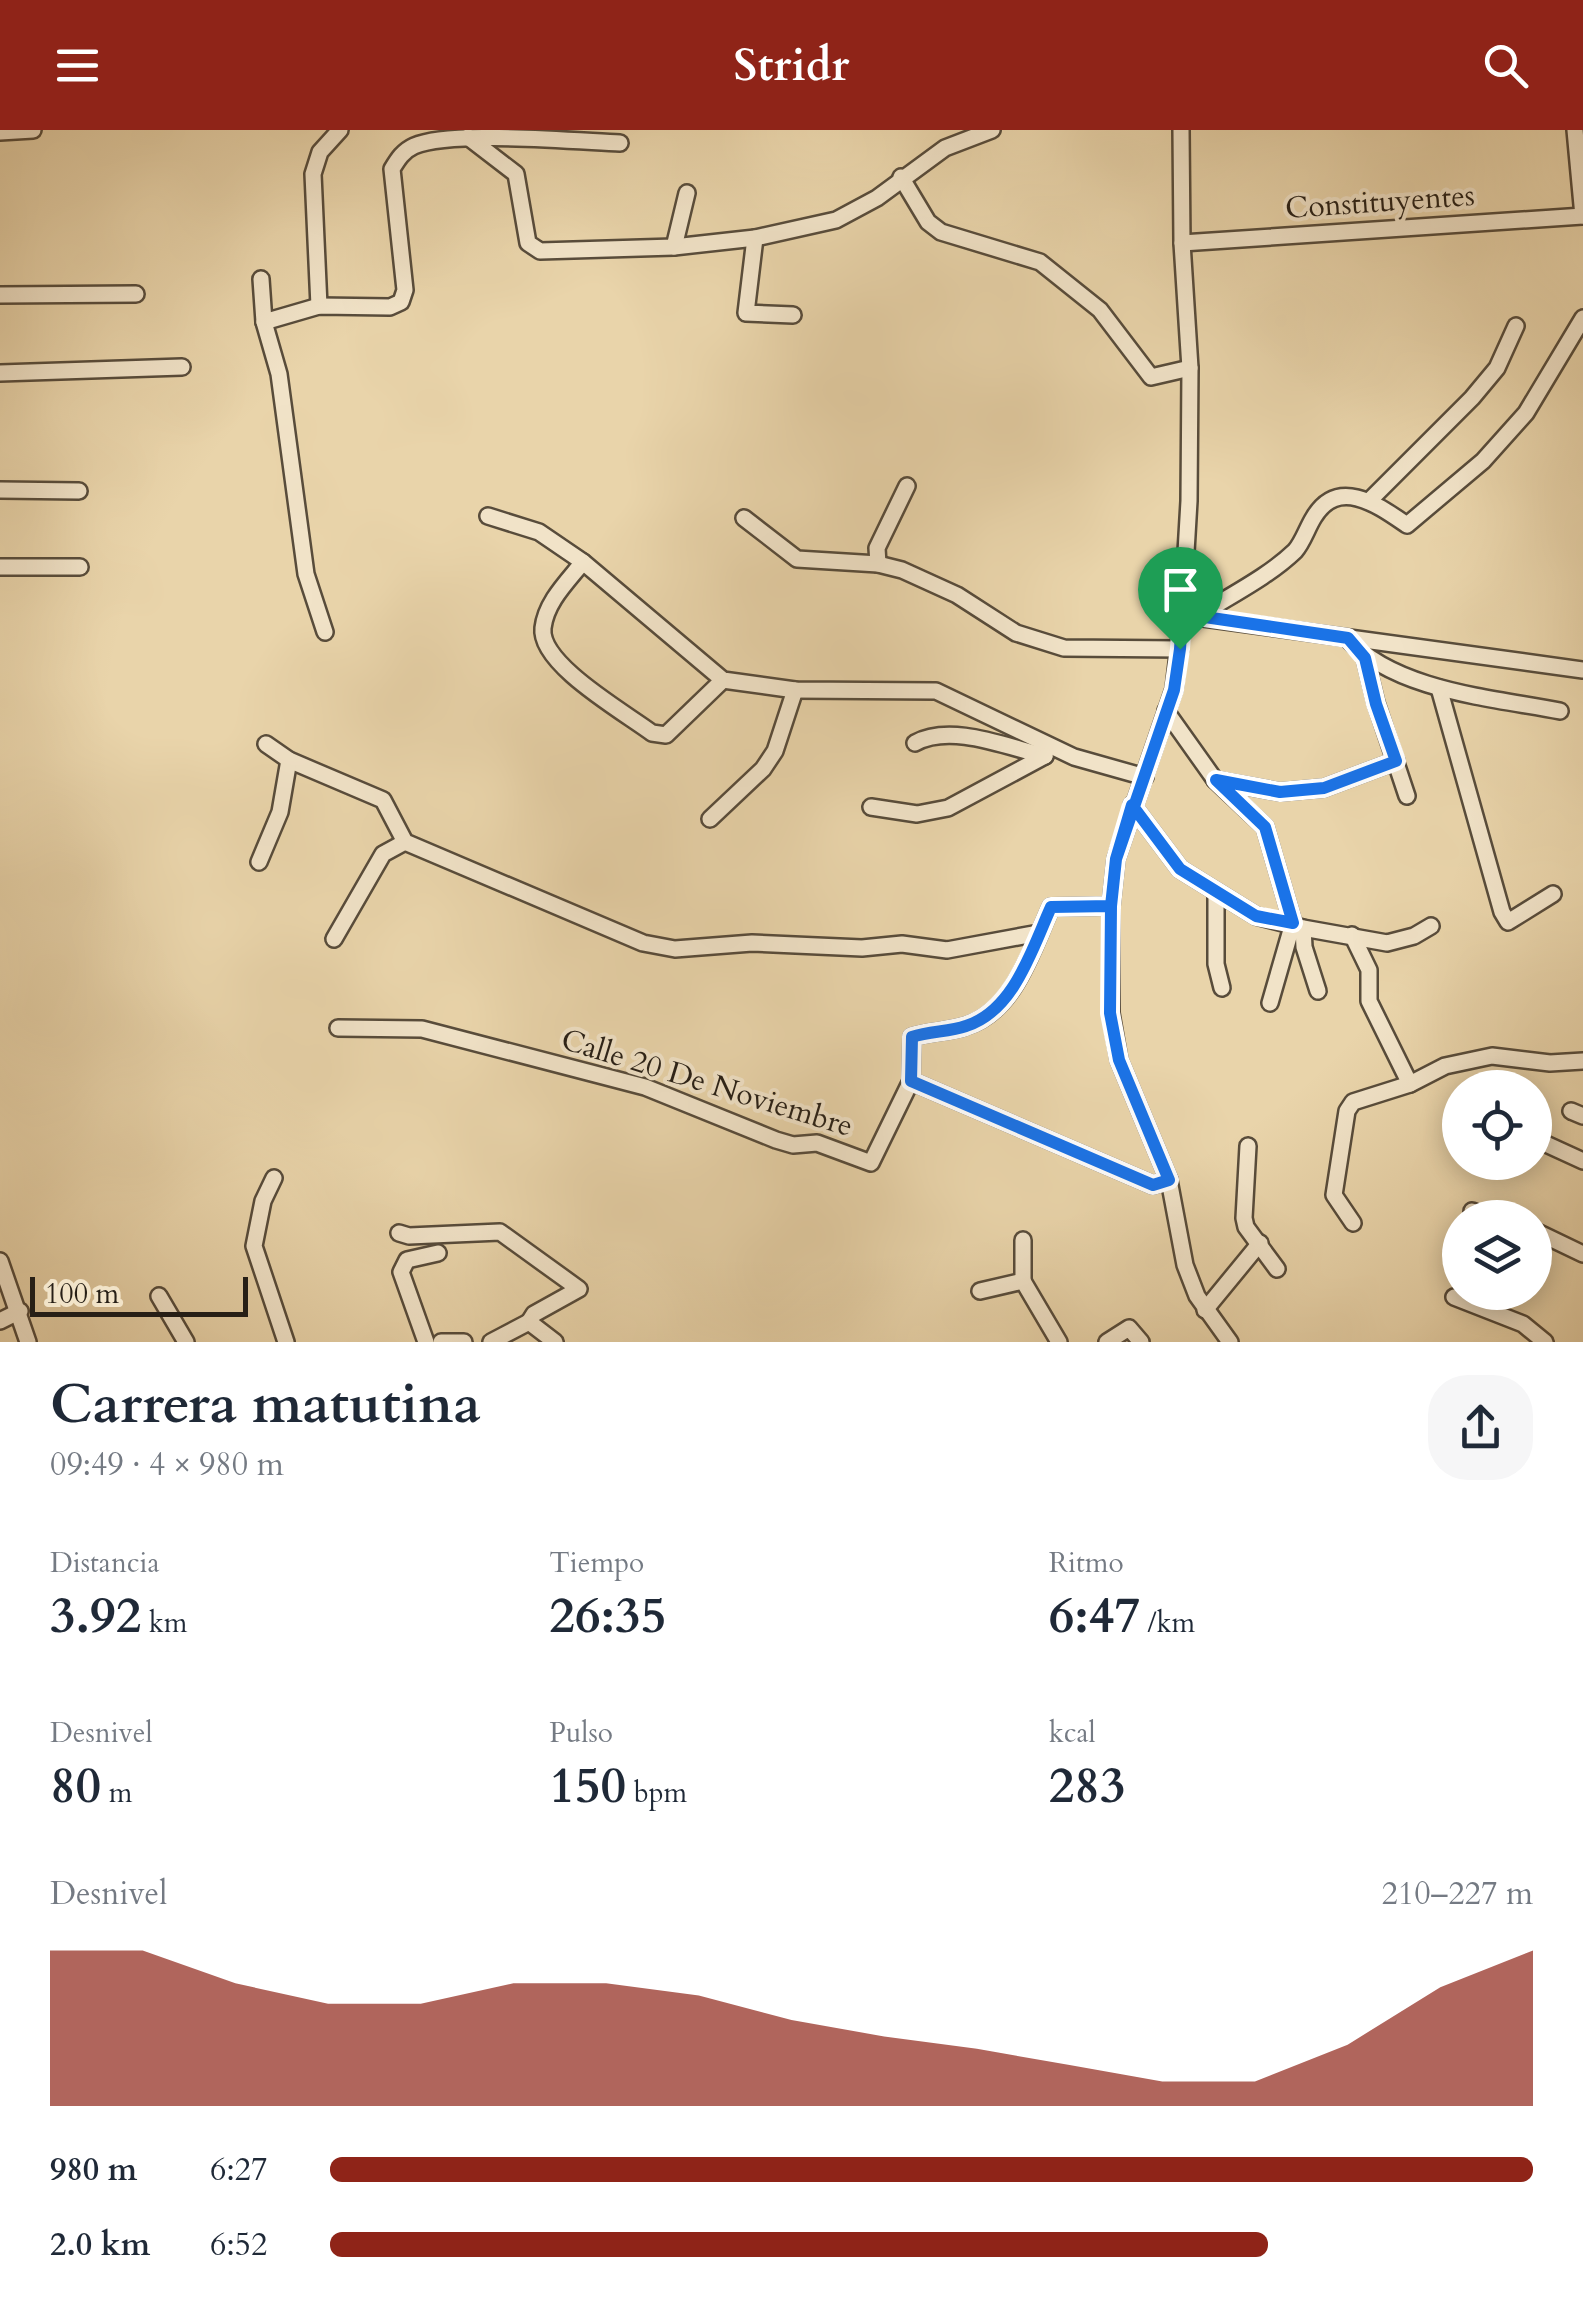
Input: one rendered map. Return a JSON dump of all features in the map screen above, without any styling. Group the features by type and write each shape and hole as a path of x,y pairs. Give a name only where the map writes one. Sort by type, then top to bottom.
{"street":[{"path":"318,306 313,174 320,152 340,130"},
{"path":"468,137 516,174 528,242 540,250 674,247 755,238 836,220 877,198 945,148 992,130"},
{"path":"1181,130 1182,243 1190,368 1190,618 1180,649 1174,690 1116,859 1111,906 1110,1013 1119,1060 1169,1180 1186,1265 1222,1340"},
{"path":"1575,130 1583,216"},
{"path":"0,132 31,131"},
{"path":"264,322 318,306 390,307 401,302 406,290 392,169 413,146 468,137 620,143"},
{"path":"901,177 928,222 941,232 1040,262 1100,310 1151,377 1190,368"},
{"path":"674,247 688,193"},
{"name":"Constituyentes","path":"1182,243 1583,216"},
{"path":"755,238 746,313 793,314"},
{"path":"261,279 264,322 279,374 306,574 325,632"},
{"path":"0,294 136,294"},
{"path":"1190,618 1297,548 1327,501 1343,496 1370,500 1407,525 1484,462 1526,413 1583,318"},
{"path":"1370,500 1472,398 1497,368 1516,326"},
{"path":"0,373 182,367"},
{"path":"878,564 877,548 907,486"},
{"path":"0,490 79,491"},
{"path":"488,516 539,532 583,562 723,680 795,690 936,691 1074,757 1145,776"},
{"path":"744,518 798,559 878,564 902,570 957,595 1016,633 1064,648 1180,649"},
{"path":"583,562 553,600 544,624 543,640 554,660 652,733 666,735 723,680"},
{"path":"0,566 80,567"},
{"path":"1190,618 1583,670"},
{"path":"1348,638 1365,658 1406,796"},
{"path":"1365,658 1439,688 1560,711"},
{"path":"1439,688 1508,922 1553,894"},
{"path":"710,819 763,769 775,751 795,690"},
{"path":"1166,711 1216,780 1265,827 1318,991"},
{"path":"915,744 928,736 961,736 1045,756 1074,757"},
{"path":"266,744 289,760 383,800 405,842 383,854 334,940"},
{"path":"871,807 917,814 948,808 1045,756"},
{"path":"259,862 280,812 289,760"},
{"path":"1216,780 1280,792 1324,788 1396,761"},
{"path":"1132,805 1180,869 1256,916 1387,943 1414,936 1431,926"},
{"name":"Calle 20 De Noviembre","path":"405,842 643,944 675,949 752,943 862,948 902,944 947,950 1039,933"},
{"path":"1216,893 1216,964 1222,988"},
{"name":"Calle 20 De Noviembre","path":"338,1028 422,1030 645,1087 776,1140 816,1143 871,1162 911,1081 912,1037 972,1025 996,1008 1018,979 1051,907 1111,906"},
{"path":"1270,1003 1298,926"},
{"path":"1352,935 1369,970 1369,1001 1410,1084"},
{"path":"1353,1222 1334,1195 1346,1111 1352,1102 1410,1084 1446,1066 1492,1056 1550,1063 1583,1061"},
{"path":"911,1081 1153,1185 1169,1180"},
{"path":"1248,1146 1246,1227 1277,1269"},
{"path":"1552,1147 1583,1161"},
{"path":"274,1178 262,1201 254,1246 286,1342"},
{"path":"399,1233 409,1236 500,1232 580,1290 491,1342"},
{"path":"1552,1239 1583,1254"},
{"path":"1023,1240 1022,1281 1059,1342"},
{"path":"1205,1310 1260,1243"},
{"path":"426,1342 401,1272 407,1260 438,1253"},
{"path":"0,1260 28,1342"},
{"path":"980,1291 1022,1281"},
{"path":"158,1296 186,1342"},
{"path":"1487,1310 1522,1324 1544,1342"},
{"path":"0,1321 20,1311"},
{"path":"529,1322 555,1342"},
{"path":"1107,1342 1129,1328 1141,1342"},
{"path":"442,1342 464,1342"}],"route":[{"path":"1180,649 1174,690 1132,805 1116,859 1111,906 1051,907 1018,979 996,1008 972,1025 912,1037 910,1046 911,1081 1153,1185 1169,1180 1119,1060 1110,1013 1111,906 1116,859 1132,805 1180,869 1256,916 1293,923 1265,827 1216,780 1280,792 1324,788 1396,761 1365,658 1348,638 1198,616 1182,620 1180,649"}]}
